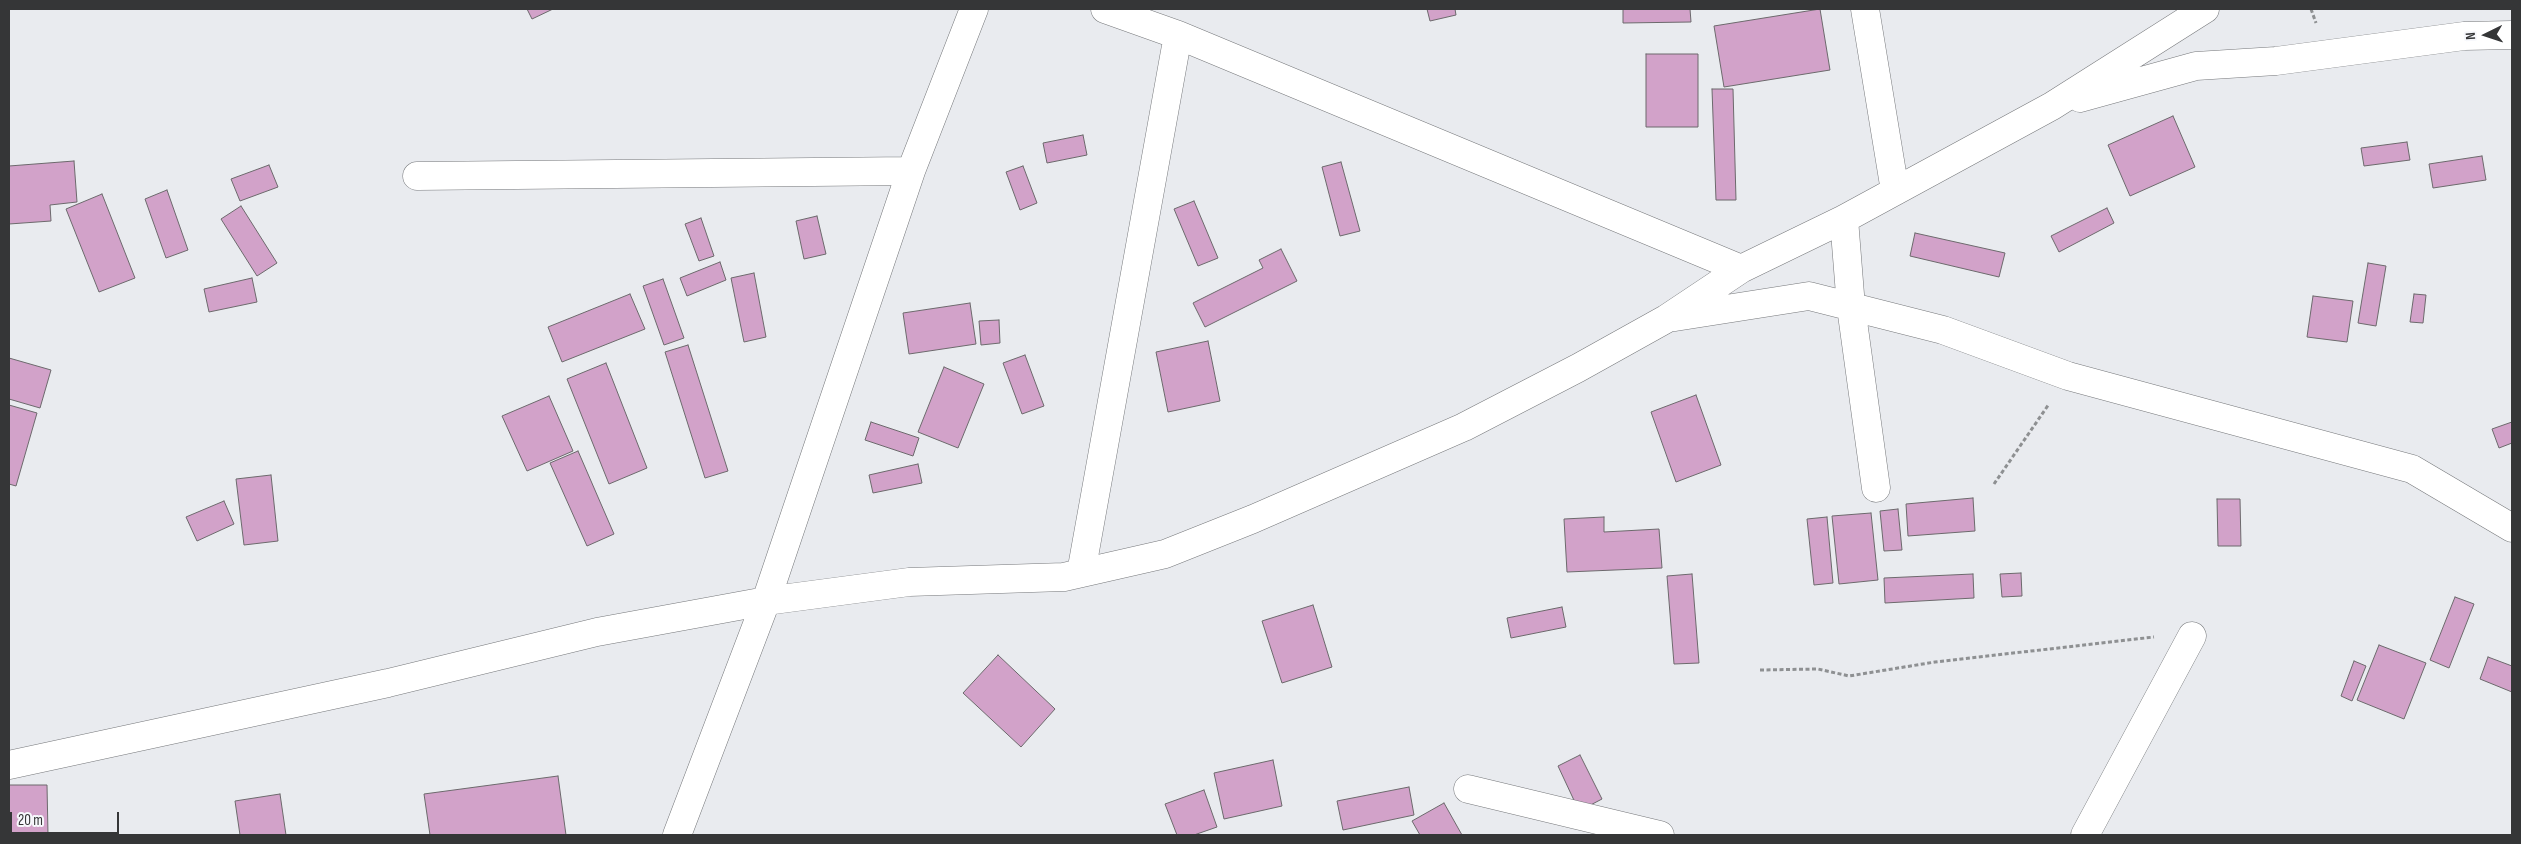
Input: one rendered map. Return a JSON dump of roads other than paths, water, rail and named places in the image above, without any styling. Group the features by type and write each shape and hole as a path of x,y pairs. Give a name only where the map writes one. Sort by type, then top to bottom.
{"street":[{"path":"677,835 766,601 911,171 974,9"},
{"path":"1105,9 1178,35 1741,270"},
{"path":"1864,9 1895,192"},
{"path":"9,765 359,689 597,632 766,601 909,582 1064,577 1165,554 1270,512 1464,427 1578,368 1666,319 1741,270 1844,220 2052,106 2205,9"},
{"path":"1081,572 1178,35"},
{"path":"2052,106 2196,66 2276,61 2464,36 2512,35"},
{"path":"417,176 911,171"},
{"path":"1844,220 1852,307 1876,488"},
{"path":"1666,319 1808,296 1943,330 2068,376 2412,469 2512,528"},
{"path":"2085,835 2192,636"},
{"path":"1468,789 1660,835"}]}
